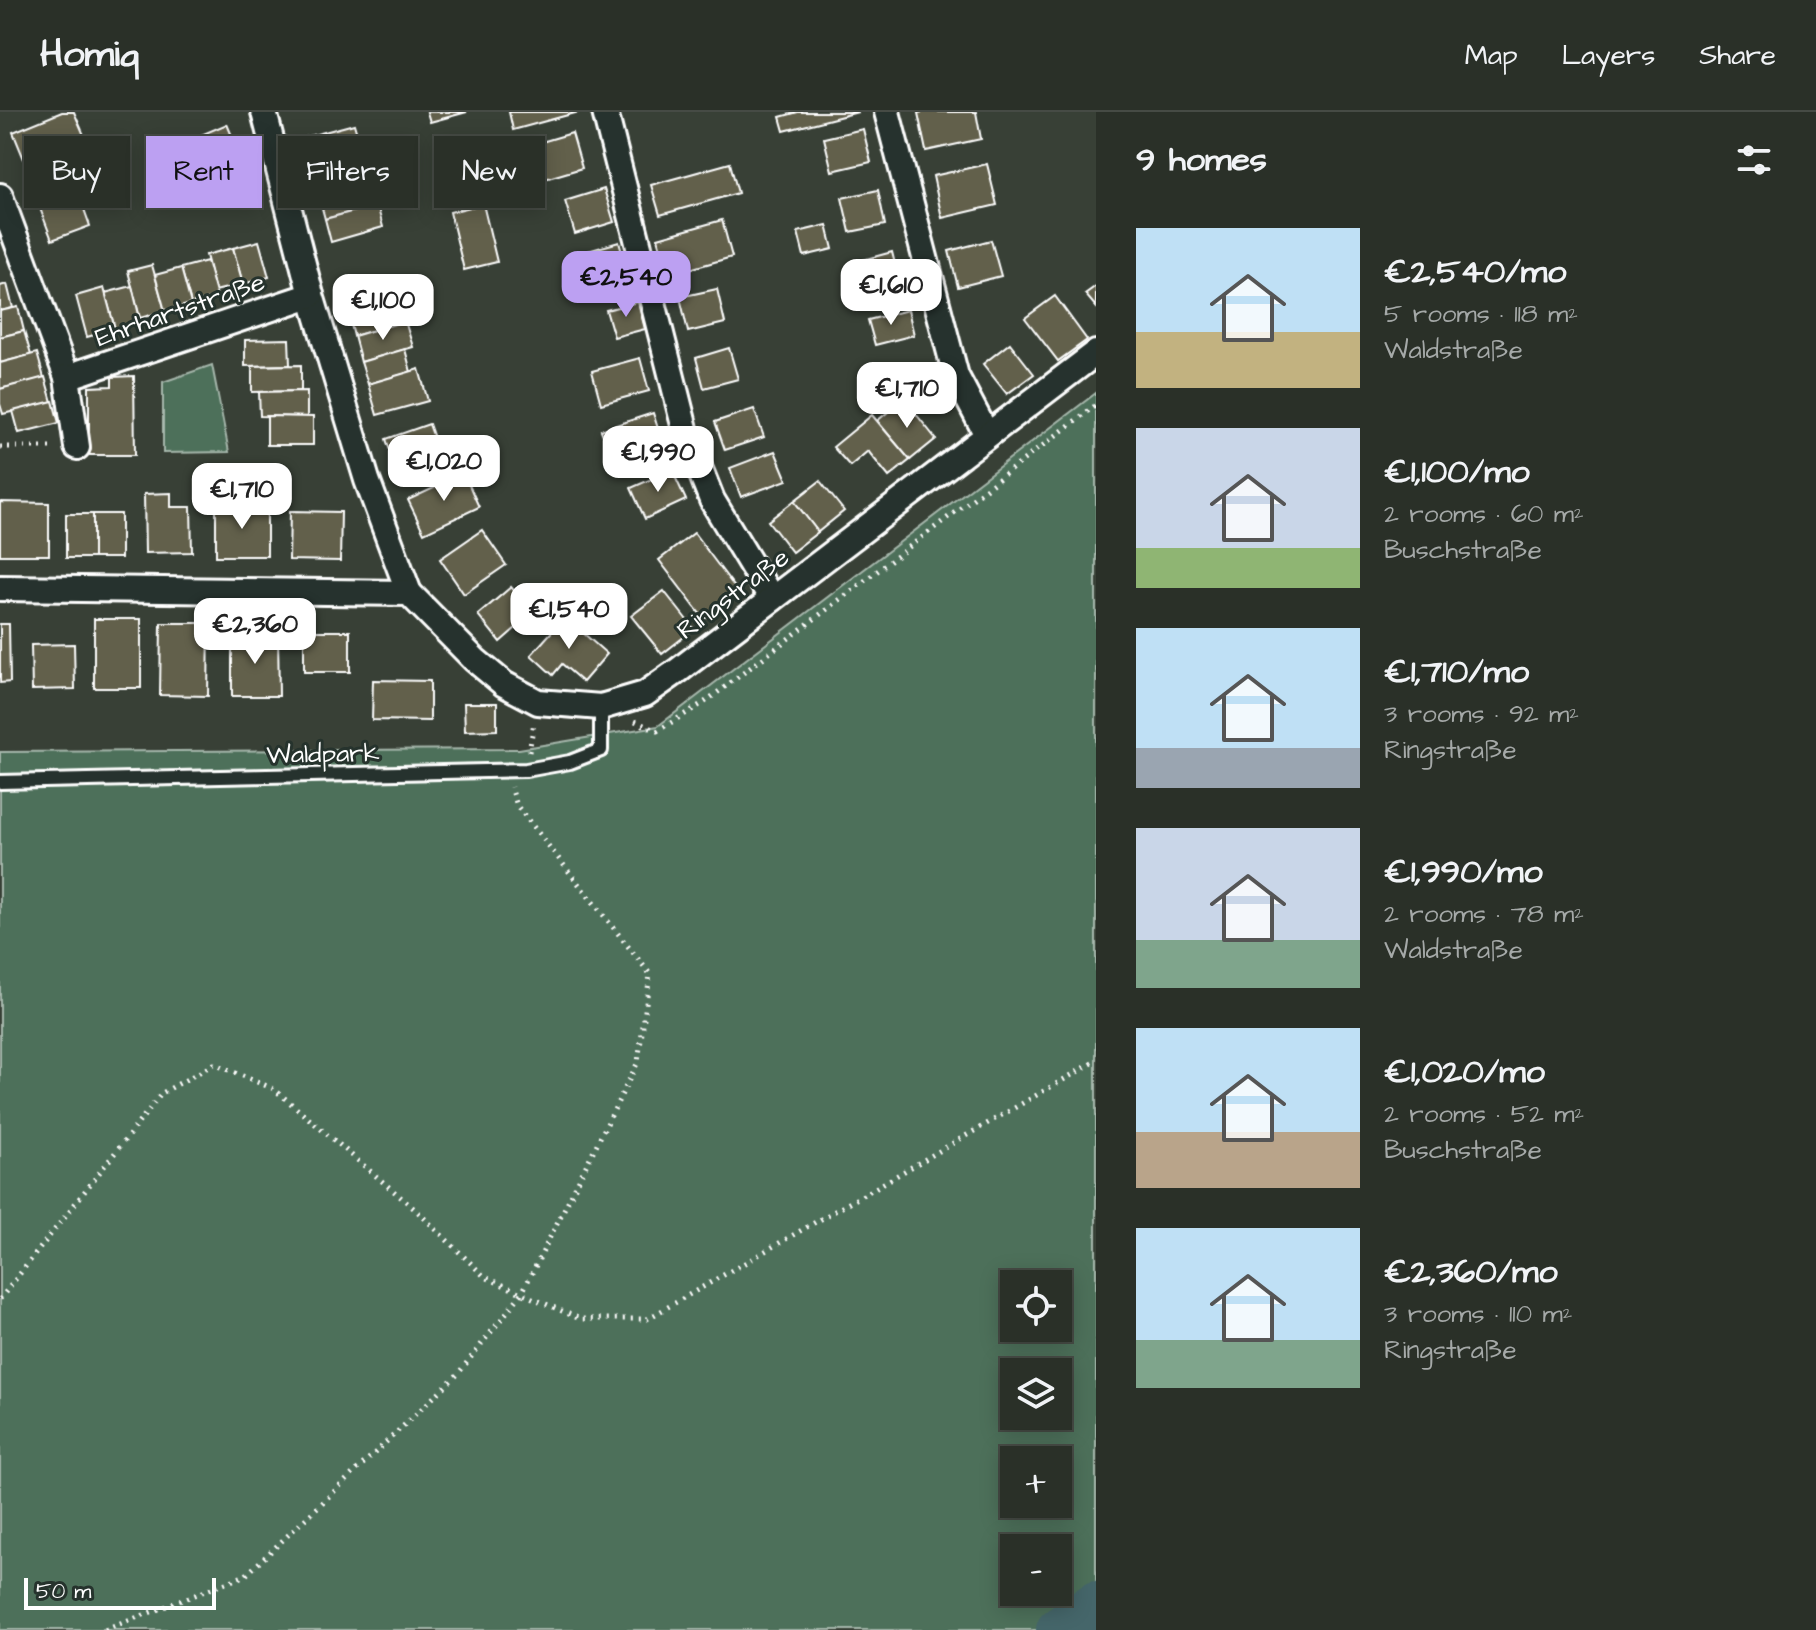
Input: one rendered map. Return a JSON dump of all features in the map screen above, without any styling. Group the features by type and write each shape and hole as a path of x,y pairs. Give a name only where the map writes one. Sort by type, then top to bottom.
{"street":[{"path":"605,112 687,437 712,500 772,599"},
{"path":"887,112 956,376 987,435"},
{"path":"0,588 409,593 367,480 311,295 267,113"},
{"path":"0,196 67,377 77,447"},
{"name":"Ehrhartstraße","path":"67,377 311,295"},
{"name":"Ringstraße","path":"409,593 475,660 504,684 538,702 601,707 645,694 1096,353"}],"lane":[{"name":"Waldpark","path":"0,782 526,770 570,762 601,750 601,707"}],"path":[{"path":"657,731 705,702 1096,405"},
{"path":"0,447 77,447"},
{"path":"526,770 538,702"},
{"path":"105,1630 246,1575 457,1375 522,1293 638,1062 650,974 517,806 507,772"},
{"path":"0,1299 162,1093 214,1064 274,1089 417,1211 485,1277 580,1319 647,1319 1096,1061"}],"green space":[{"path":"212,365 229,452 163,453 163,382"},
{"path":"1096,393 1096,1630 0,1630 0,752 519,749 658,726"}],"building":[{"path":"62,112 74,112 84,136 24,136 24,159 13,132"},
{"path":"427,112 467,112 430,122"},
{"path":"509,112 579,112 513,130"},
{"path":"798,112 858,112 784,131 780,117"},
{"path":"976,112 981,139 926,151 918,113"},
{"path":"227,124 232,136 199,136"},
{"path":"354,124 358,136 309,136"},
{"path":"863,129 871,162 832,171 824,138"},
{"path":"572,133 582,168 545,179 545,141"},
{"path":"730,163 738,193 660,215 651,185"},
{"path":"987,164 997,205 942,218 933,176"},
{"path":"604,189 614,222 575,234 565,201"},
{"path":"878,190 885,225 850,232 842,198"},
{"path":"40,208 84,208 90,226 52,240"},
{"path":"322,208 366,208 325,219"},
{"path":"366,208 378,208 383,227 331,242 325,219"},
{"path":"484,208 497,262 464,270 450,212"},
{"path":"722,220 732,257 668,275 658,238"},
{"path":"827,225 833,249 804,256 798,232"},
{"path":"991,240 1001,276 958,287 949,251"},
{"path":"259,241 269,277 243,284 233,248"},
{"path":"619,242 629,277 590,287 581,253"},
{"path":"233,248 243,284 215,291 206,255"},
{"path":"892,252 899,280 866,288 859,261"},
{"path":"207,261 217,297 191,304 181,268"},
{"path":"152,265 165,311 140,318 128,271"},
{"path":"181,268 191,304 165,311 155,275"},
{"path":"7,284 13,308 0,311 0,286"},
{"path":"132,286 141,323 115,329 105,293"},
{"path":"1096,286 1096,307 1085,294"},
{"path":"104,288 115,329 87,337 76,296"},
{"path":"717,289 725,323 688,332 680,297"},
{"path":"398,295 405,321 354,336 347,310"},
{"path":"1055,296 1087,340 1058,361 1025,318"},
{"path":"638,302 645,329 614,337 606,310"},
{"path":"18,307 24,331 0,337 0,311"},
{"path":"908,310 914,335 875,345 868,320"},
{"path":"405,321 413,347 361,362 354,336"},
{"path":"24,331 31,355 0,363 0,337"},
{"path":"289,339 290,365 245,366 245,340"},
{"path":"1010,343 1034,374 1007,394 983,364"},
{"path":"729,348 738,379 704,388 696,358"},
{"path":"405,349 411,372 368,384 361,362"},
{"path":"37,353 44,378 0,389 0,363"},
{"path":"640,358 649,391 601,404 592,371"},
{"path":"301,365 301,391 252,392 252,366"},
{"path":"419,369 428,401 377,415 368,384"},
{"path":"134,376 135,455 89,455 89,387 112,386 112,377"},
{"path":"45,377 52,402 3,414 0,389"},
{"path":"307,391 307,417 260,416 259,392"},
{"path":"904,399 936,439 910,460 877,421"},
{"path":"53,401 59,423 19,433 13,411"},
{"path":"754,409 764,437 725,450 715,422"},
{"path":"653,413 663,444 612,461 601,430"},
{"path":"872,415 910,460 889,477 868,451 850,466 833,447"},
{"path":"267,416 313,417 313,445 267,445"},
{"path":"429,424 443,464 400,479 386,439"},
{"path":"775,451 787,480 741,497 730,468"},
{"path":"672,470 686,500 645,519 631,488"},
{"path":"464,474 479,507 424,533 408,500"},
{"path":"820,481 844,511 818,532 794,501"},
{"path":"171,493 171,507 191,507 192,552 145,553 144,494"},
{"path":"794,501 818,532 792,552 768,521"},
{"path":"0,502 49,503 49,555 0,555"},
{"path":"216,506 267,506 267,556 216,556"},
{"path":"290,511 341,512 340,561 289,560"},
{"path":"66,514 93,514 93,558 66,558"},
{"path":"93,514 121,514 121,558 93,558"},
{"path":"482,530 506,565 464,594 440,559"},
{"path":"694,533 739,593 704,619 659,560"},
{"path":"511,587 533,613 500,642 478,615"},
{"path":"664,591 694,629 662,654 631,616"},
{"path":"565,617 607,654 583,682 562,664 553,675 531,655"},
{"path":"94,619 141,619 141,688 94,688"},
{"path":"161,623 209,623 208,696 160,695"},
{"path":"0,624 9,624 10,682 0,683"},
{"path":"304,631 350,631 350,672 304,672"},
{"path":"232,635 278,635 279,696 232,696"},
{"path":"74,644 75,689 32,690 31,645"},
{"path":"373,680 430,681 430,721 372,720"},
{"path":"464,703 497,703 497,730 465,731"}],"waterway":[{"path":"1059,1630 1096,1604"}]}
